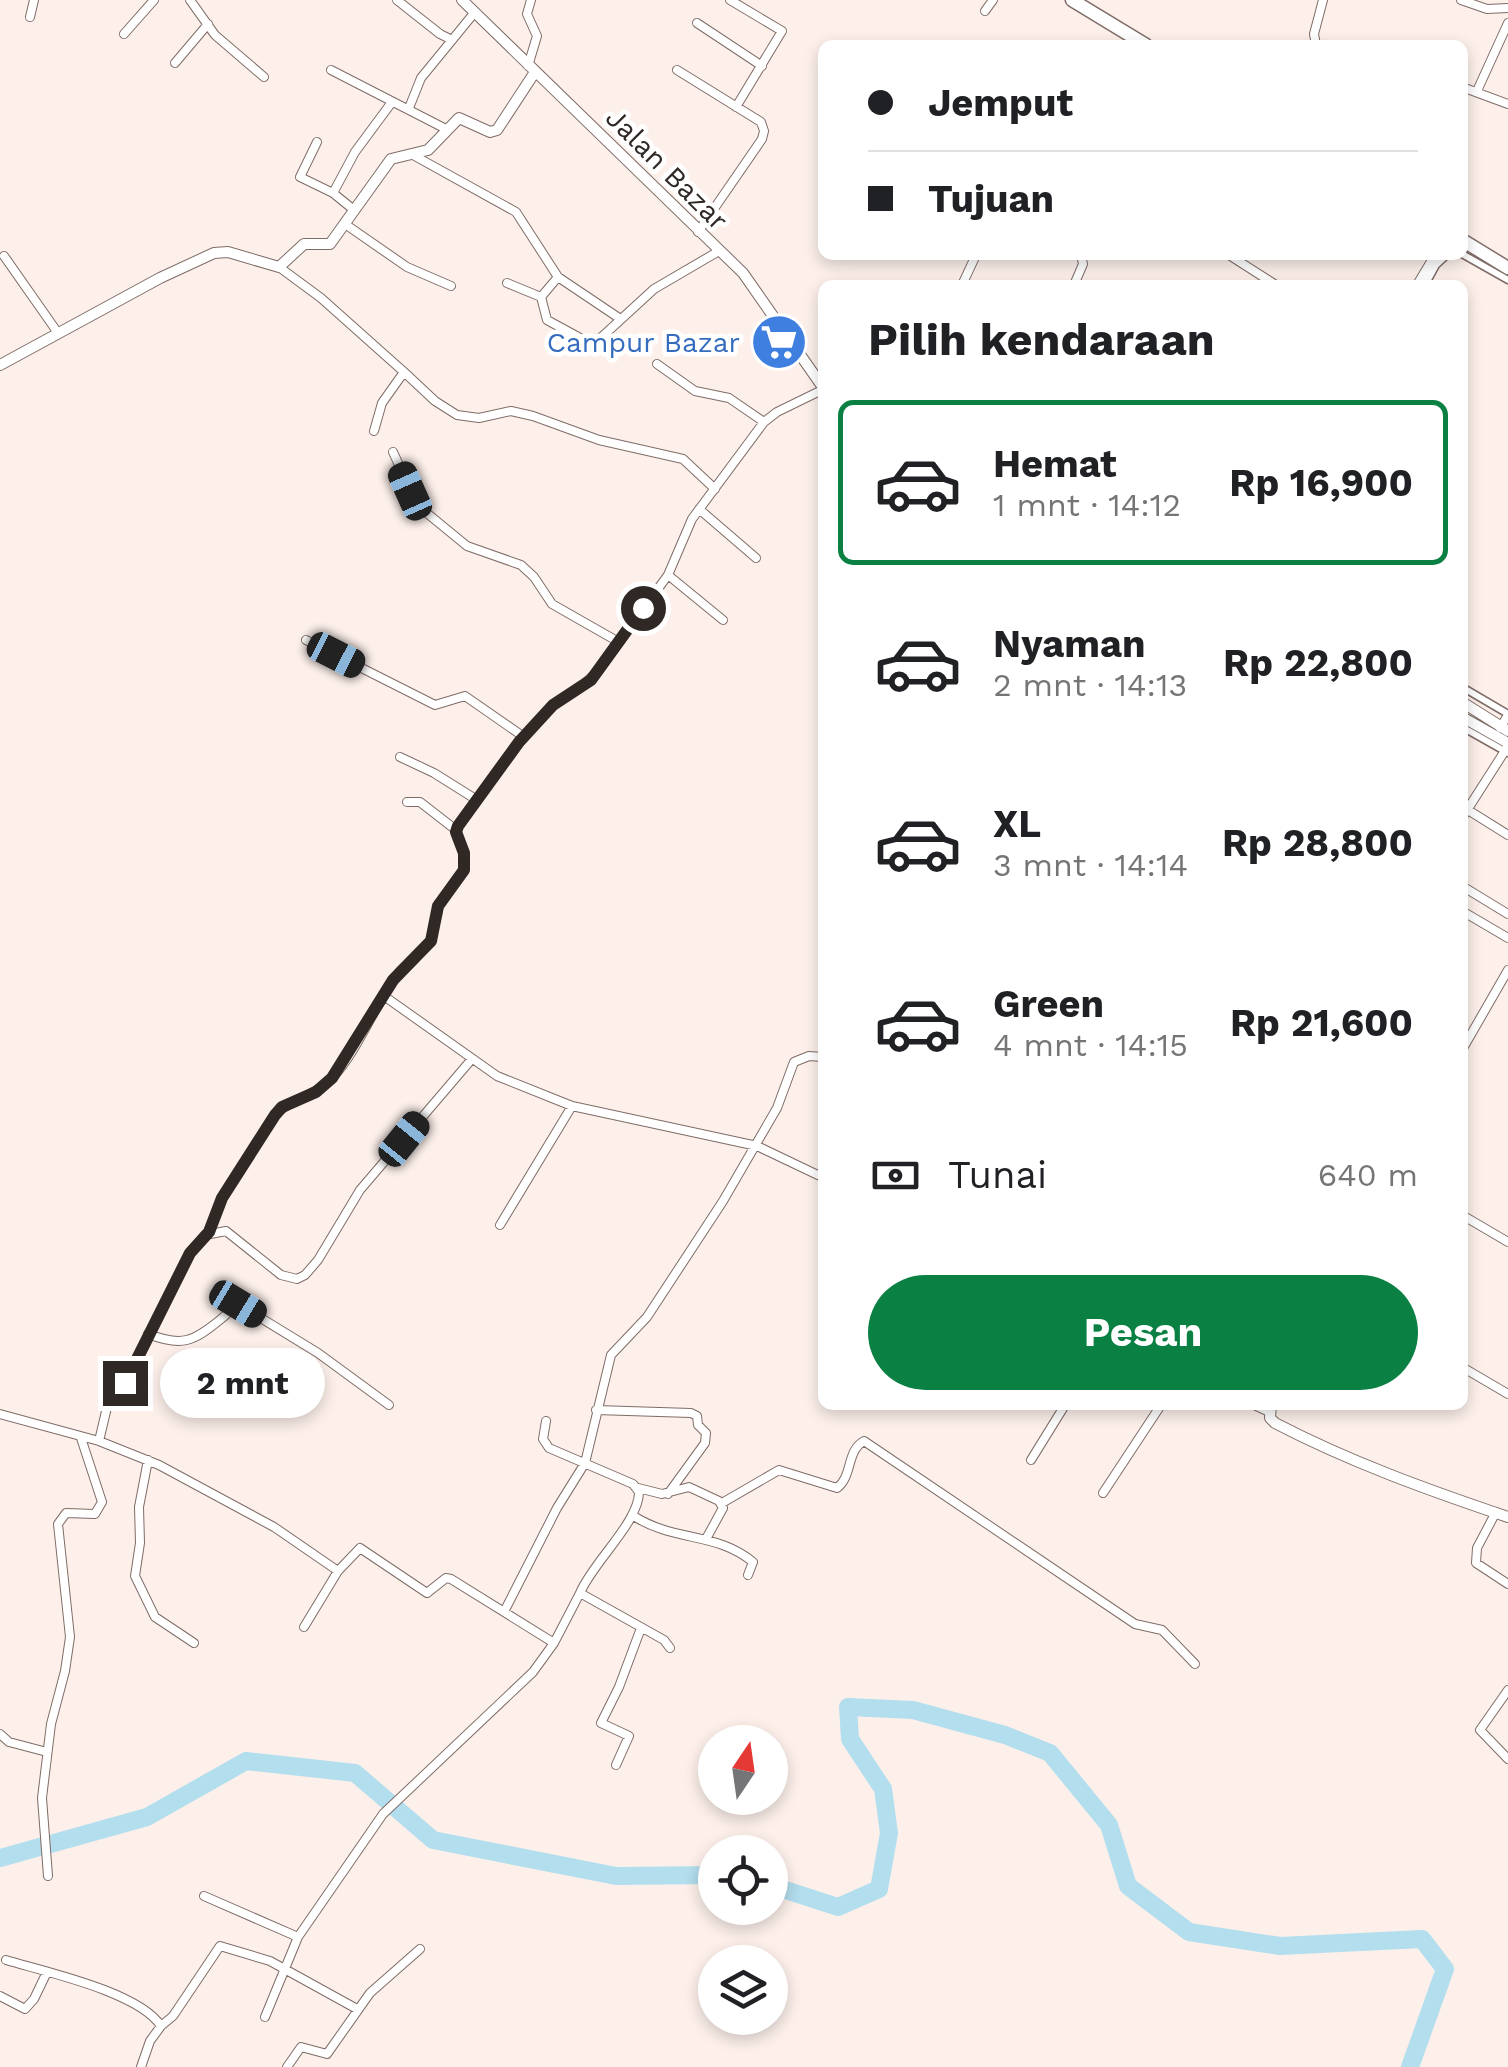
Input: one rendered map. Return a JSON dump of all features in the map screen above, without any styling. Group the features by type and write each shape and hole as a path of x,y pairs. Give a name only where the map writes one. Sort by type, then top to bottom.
{"main road":[{"path":"1072,0 1138,40"},
{"path":"1468,244 1508,268"}],"street":[{"path":"30,16 34,0"},
{"path":"124,34 154,0"},
{"path":"190,0 216,35 264,77"},
{"name":"Jalan Bazar","path":"462,0 756,286 818,382"},
{"path":"279,267 304,244 330,244 390,159 428,150 463,118 490,132 498,130 532,69 537,36 527,14 531,0"},
{"path":"730,0 782,31 736,107"},
{"path":"985,11 993,0"},
{"path":"1315,40 1323,0"},
{"path":"1461,0 1508,8"},
{"path":"394,2 452,40"},
{"path":"409,108 421,78 474,12"},
{"path":"697,23 762,66"},
{"path":"1476,91 1508,23"},
{"path":"176,63 208,24"},
{"path":"331,70 446,130"},
{"path":"677,70 760,122 764,131 698,232"},
{"path":"1468,89 1508,104"},
{"path":"334,192 356,152 392,102"},
{"path":"316,142 300,176 334,192 354,210"},
{"path":"413,154 516,212 558,276 620,318"},
{"path":"345,224 396,260 452,286"},
{"path":"541,297 547,320 590,345 595,344 654,289 719,251"},
{"path":"0,365 160,278 214,253 228,252 279,267 321,298 435,400 457,414 479,418 511,411 532,416 599,440 683,460 715,489"},
{"path":"4,256 58,333"},
{"path":"1468,257 1508,280"},
{"path":"1236,260 1268,280"},
{"path":"1425,280 1442,260"},
{"path":"541,297 558,276"},
{"path":"507,283 541,297"},
{"path":"657,364 695,391 729,398 764,422"},
{"path":"374,431 382,403 404,372"},
{"path":"456,830 524,737 553,705 591,680 668,575 684,534 699,510 764,422 818,390"},
{"path":"393,452 414,500 423,510 451,529 467,546 521,565 552,604 617,642"},
{"path":"699,510 756,558"},
{"path":"668,575 723,620"},
{"path":"306,640 435,705 465,696 524,737"},
{"path":"1468,692 1508,715 1501,731"},
{"path":"1468,706 1501,731 1507,748"},
{"path":"1468,719 1501,731"},
{"path":"1468,729 1507,748"},
{"path":"1468,809 1507,748"},
{"path":"400,757 477,800"},
{"path":"99,1441 108,1403 131,1374 190,1253 209,1232 222,1198 275,1115 282,1107 316,1092 332,1078 400,971 431,941 438,906 464,870 464,853 456,830 426,806 407,802"},
{"path":"1468,815 1508,835"},
{"path":"1468,890 1508,914"},
{"path":"1468,915 1508,938"},
{"path":"1468,1040 1508,970"},
{"path":"384,996 497,1076 572,1106 756,1146 818,1175"},
{"path":"505,1610 557,1508 585,1463 611,1355 648,1317 756,1146 777,1108 794,1062 818,1057"},
{"path":"209,1232 226,1231 235,1236 281,1275 297,1279 305,1276 360,1190 471,1060"},
{"path":"500,1226 572,1106"},
{"path":"1468,1219 1508,1242"},
{"path":"148,1334 172,1342 186,1341 203,1334 238,1304 318,1353 388,1405"},
{"path":"1468,1371 1508,1394"},
{"path":"596,1410 695,1414 706,1433 705,1443 668,1494"},
{"path":"1030,1460 1062,1410"},
{"path":"1103,1494 1158,1410"},
{"path":"1270,1410 1275,1423 1369,1468 1508,1516"},
{"path":"0,1414 99,1441 148,1460 274,1527 338,1571"},
{"path":"546,1421 544,1444 638,1488 668,1494 689,1488 722,1502"},
{"path":"48,1876 42,1798 70,1637 58,1524 66,1513 95,1514 102,1502 81,1438"},
{"path":"722,1502 780,1470 837,1488 844,1482 856,1446 864,1441 1135,1624 1162,1630 1195,1664"},
{"path":"148,1460 139,1507 140,1543 135,1576 155,1617 194,1644"},
{"path":"264,2017 298,1937 383,1814 524,1681 554,1642 593,1567 639,1503 638,1488"},
{"path":"706,1539 722,1512 722,1502"},
{"path":"1496,1512 1478,1548 1476,1563 1508,1584"},
{"path":"632,1515 672,1535 732,1547 751,1560 748,1575"},
{"path":"304,1627 338,1571 362,1548 427,1593 448,1578 554,1642"},
{"path":"580,1593 670,1648"},
{"path":"616,1765 629,1736 601,1723 641,1628"},
{"path":"1508,1690 1480,1730 1508,1758"},
{"path":"0,1734 9,1742 48,1752"},
{"path":"204,1896 298,1937"},
{"path":"141,2067 150,2041 173,2016 220,1946 285,1969 357,2009"},
{"path":"286,2067 301,2048 327,2054 357,2009 420,1949"},
{"path":"6,1960 82,1982 128,2001 149,2012 162,2026"},
{"path":"0,1996 25,2009 47,1972"}],"waterway":[{"path":"788,1891 838,1907 879,1889 889,1833 883,1789 850,1739 848,1707 913,1710 1005,1735 1050,1753 1109,1825 1128,1886 1189,1932 1280,1946 1422,1939 1445,1969 1410,2067"},
{"path":"0,1858 147,1817 246,1761 355,1773 433,1840 616,1876 698,1875"}],"place":[{"name":"Campur Bazar","path":"779,342"}],"route":[{"path":"125,1383 190,1253 209,1232 222,1198 275,1115 282,1107 316,1092 332,1078 393,980 431,941 438,906 466,862 456,832 458,826 519,742 553,705 591,680 643,608"}]}
